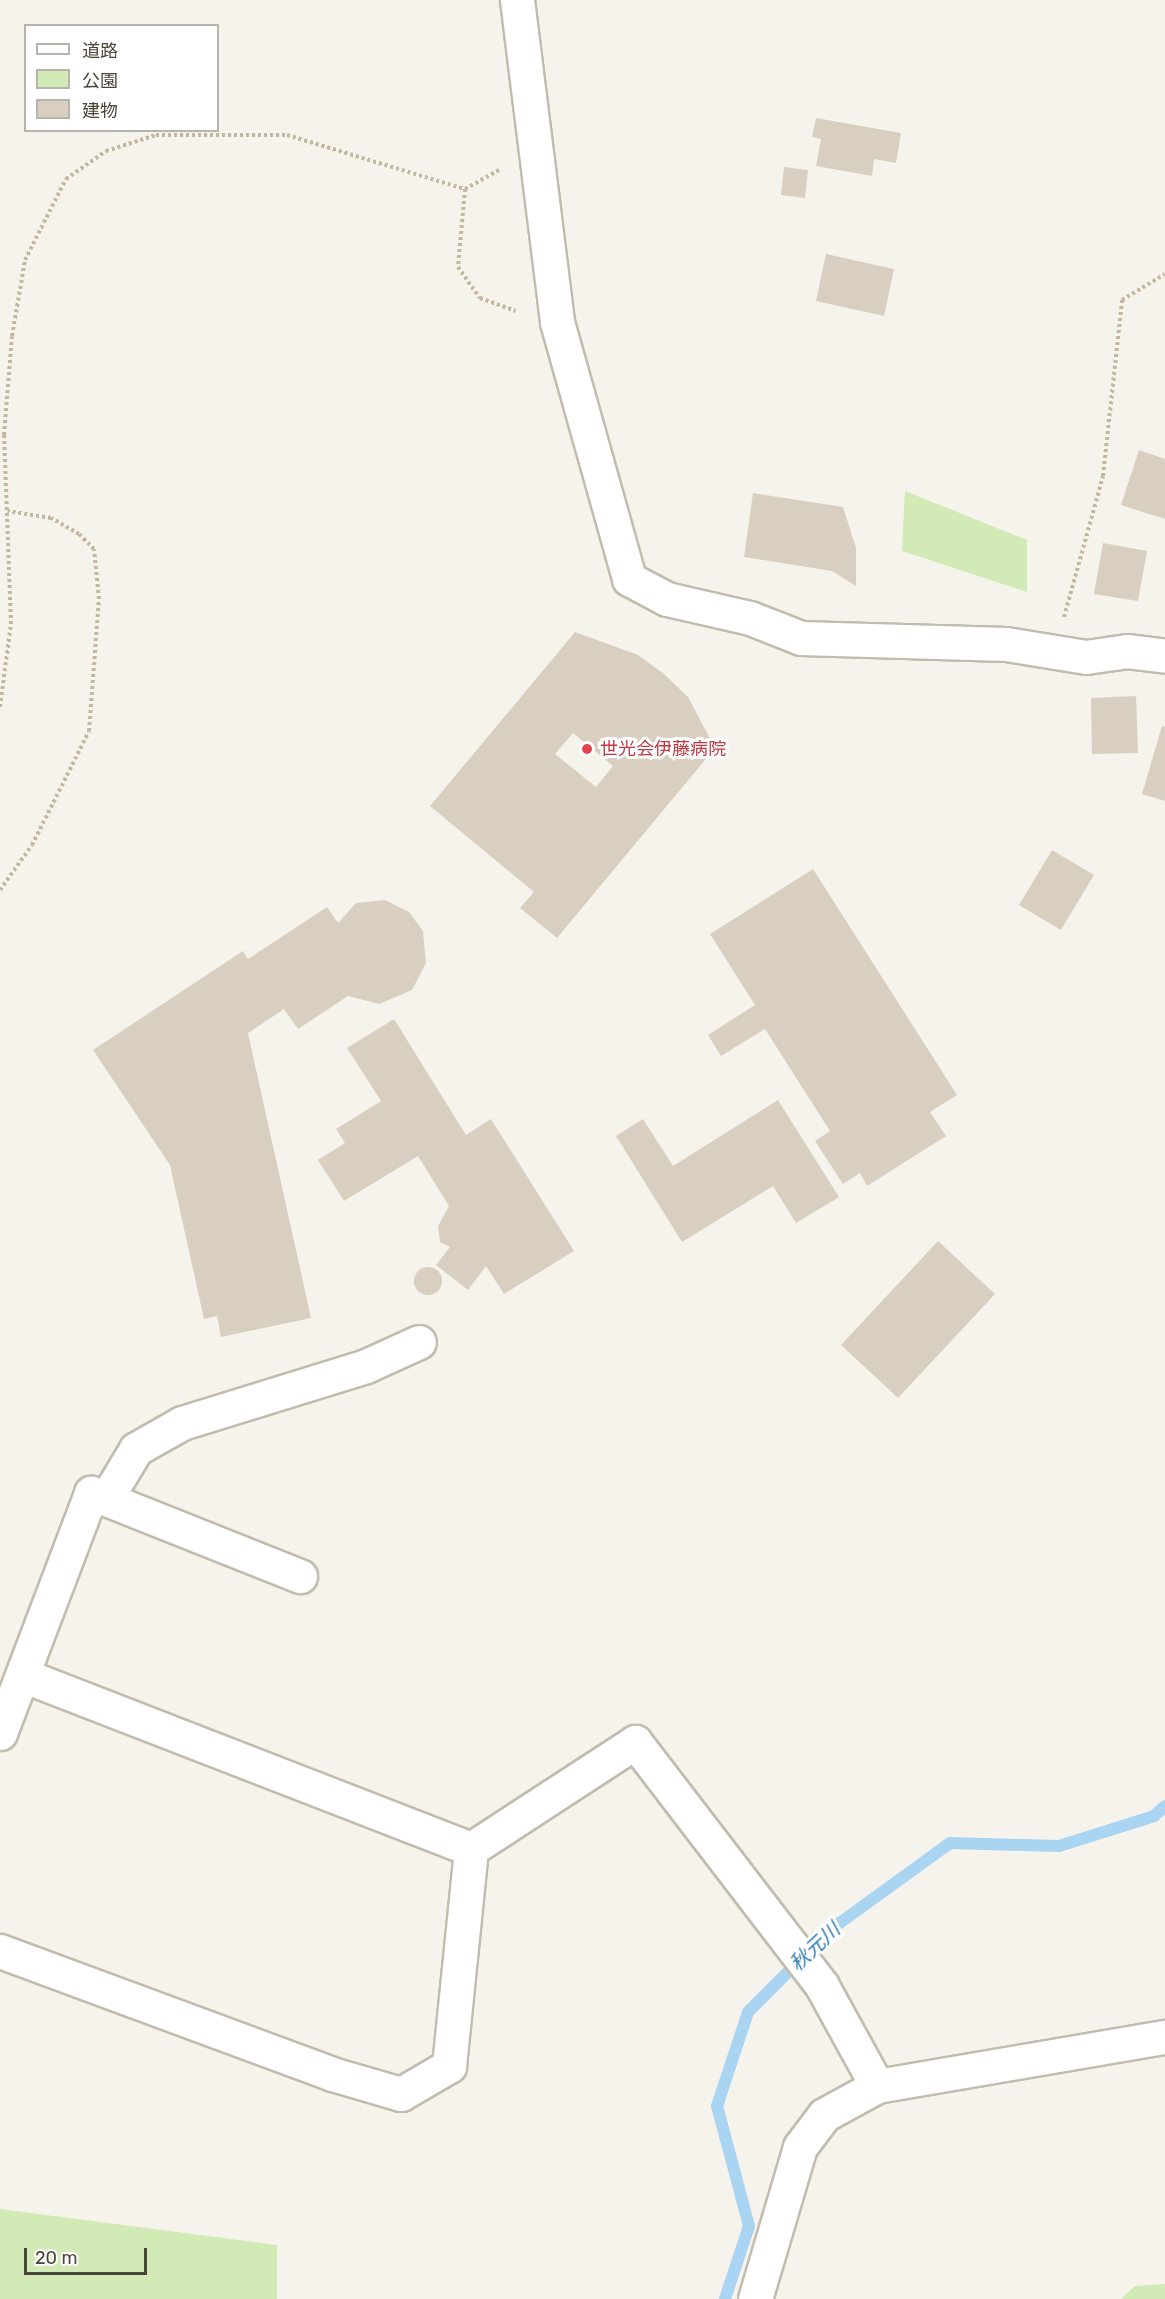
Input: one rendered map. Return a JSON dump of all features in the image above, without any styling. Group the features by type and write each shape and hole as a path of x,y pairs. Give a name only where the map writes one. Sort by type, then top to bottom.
{"street":[{"path":"517,0 557,322 629,579 667,599 750,618 781,634 1006,644 1057,653 1165,656"},
{"path":"106,1499 136,1449 182,1423 366,1366 419,1342"},
{"path":"0,1733 25,1676 91,1492 300,1576"},
{"path":"25,1676 471,1849"},
{"path":"471,1849 635,1742 822,1986 877,2086"},
{"path":"0,1952 332,2074 401,2094 449,2066 471,1849"},
{"path":"755,2299 800,2147 824,2115 877,2086 1165,2037"}],"path":[{"path":"0,707 11,624 4,435 25,260 66,179 106,151 156,135 287,135 465,189 458,267 480,298 557,322"},
{"path":"1057,653 1072,575 1103,476 1122,300 1165,274"},
{"path":"0,890 32,845 89,731 99,599 94,549 79,534 51,518 8,511"}],"green space":[{"path":"905,491 1027,540 1027,592 902,551"},
{"path":"0,2209 277,2245 277,2299 0,2299"},
{"path":"1165,2284 1165,2299 1121,2299 1135,2286"}],"building":[{"path":"816,118 901,133 896,163 874,159 872,176 816,166 821,139 812,137"},
{"path":"784,167 808,170 805,198 781,195"},
{"path":"826,254 894,269 884,316 816,301"},
{"path":"1139,450 1165,459 1165,519 1121,505"},
{"path":"753,493 843,507 856,548 856,586 832,571 744,557"},
{"path":"1103,543 1147,551 1138,601 1094,594"},
{"path":"575,632 638,655 664,674 688,697 715,748 557,938 520,908 534,892 430,806","holes":["573,733 613,766 596,787 555,754"]},
{"path":"1136,696 1138,753 1092,754 1091,698"},
{"path":"1162,726 1165,727 1165,801 1142,794"},
{"path":"1052,850 1094,875 1061,930 1019,905"},
{"path":"813,869 957,1095 930,1112 946,1136 867,1186 860,1173 843,1184 815,1141 830,1131 765,1029 721,1056 708,1035 755,1005 710,934"},
{"path":"385,900 409,912 423,931 426,963 412,990 379,1004 348,996 298,1029 284,1009 248,1033 311,1318 221,1337 217,1316 204,1319 170,1165 93,1050 243,951 248,959 327,907 338,923 356,903"},
{"path":"394,1019 466,1135 491,1119 574,1251 504,1294 486,1266 468,1290 436,1265 450,1247 440,1242 438,1226 449,1206 418,1156 344,1201 318,1160 345,1143 336,1129 381,1101 347,1048"},
{"path":"778,1100 839,1197 796,1223 773,1186 682,1242 616,1136 643,1119 673,1166"},
{"path":"938,1241 995,1294 898,1398 841,1345"},
{"path":"428,1267 438,1271 442,1281 438,1291 428,1295 418,1291 414,1281 418,1271"}],"waterway":[{"name":"秋元川","path":"725,2299 749,2226 717,2106 748,2012 830,1930 950,1843 1059,1846 1154,1816 1165,1806"}],"place":[{"name":"世光会伊藤病院","path":"587,749"}]}
